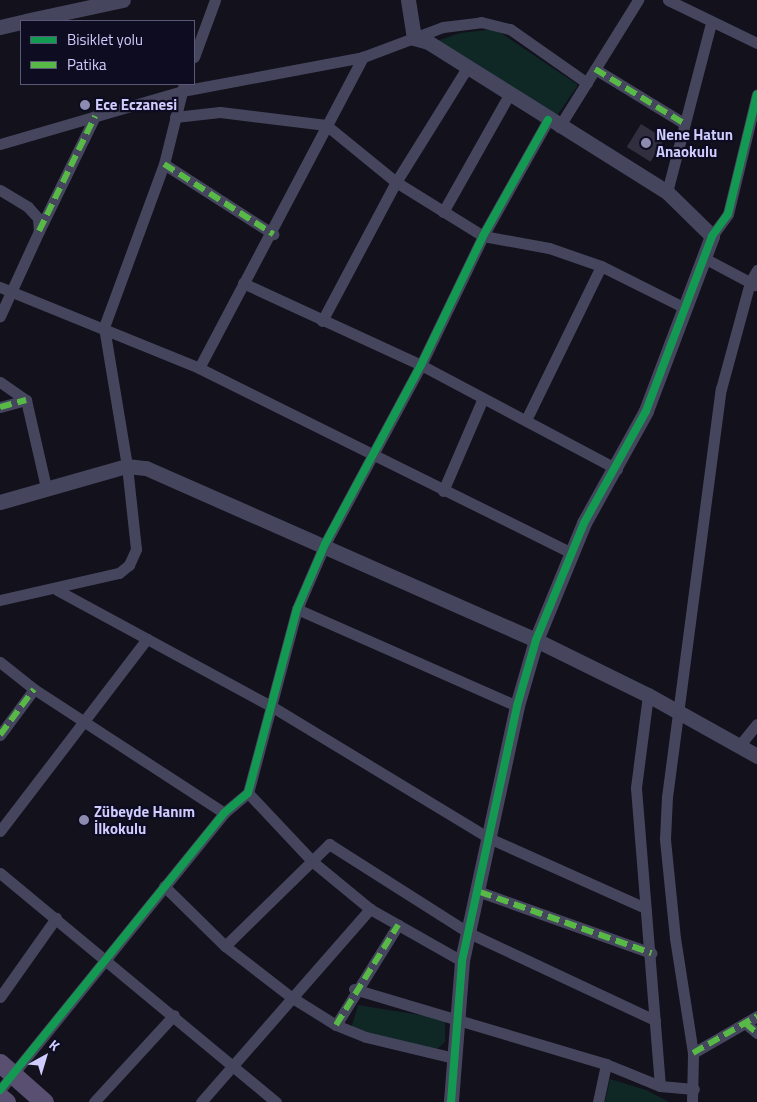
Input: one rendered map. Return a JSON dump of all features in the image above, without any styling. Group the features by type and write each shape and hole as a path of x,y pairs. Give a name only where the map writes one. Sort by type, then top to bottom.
{"main road":[{"path":"6,1068 44,1102"},
{"path":"0,1097 6,1102"}],"street":[{"path":"30,20 123,0"},
{"path":"195,54 214,0"},
{"path":"408,0 414,38"},
{"path":"0,1090 6,1068 105,958 224,813 248,793 297,609 325,544 420,365 483,236 554,124 587,83 638,0"},
{"path":"668,0 711,24 757,43"},
{"path":"0,27 20,22"},
{"path":"0,144 95,116 183,87 363,57 452,26 481,22 500,24 587,83"},
{"path":"667,192 711,24"},
{"path":"414,38 428,42 554,124 667,192 712,236"},
{"path":"199,368 243,284 272,234 326,125 363,57"},
{"path":"322,321 396,182 467,68"},
{"path":"595,69 685,124"},
{"path":"0,600 57,590 119,573 129,565 136,549 127,466 104,327 164,164 183,87"},
{"path":"451,1102 462,961 471,934 492,839 517,706 536,640 584,523 617,469 646,411 683,307 712,236 728,214 757,94"},
{"path":"443,212 509,95"},
{"path":"175,117 220,112 326,125 396,182 483,236 549,248 601,266 683,307"},
{"path":"0,316 95,116"},
{"path":"164,164 272,234"},
{"path":"0,190 28,207 38,218 39,231"},
{"path":"704,258 753,284"},
{"path":"526,420 601,266"},
{"path":"692,1102 694,1089 693,1053 665,839 678,712 721,389 757,270"},
{"path":"243,284 420,365 617,469"},
{"path":"0,287 104,327 199,368 443,491 572,552"},
{"path":"0,382 26,400 46,487"},
{"path":"443,491 483,398"},
{"path":"0,407 26,400"},
{"path":"0,502 46,487 127,466 146,468 325,544 536,640 648,695 757,756"},
{"path":"57,590 271,706 492,839 645,908"},
{"path":"297,609 517,706"},
{"path":"0,832 147,639"},
{"path":"0,662 34,689 224,813"},
{"path":"0,735 34,689"},
{"path":"648,695 636,788 660,1086"},
{"path":"739,746 757,724"},
{"path":"248,793 313,862 370,909 462,961"},
{"path":"225,946 313,862 329,844 471,934 655,1020"},
{"path":"0,873 174,1015 276,1102"},
{"path":"164,886 225,946 291,997 336,1025 366,1037 454,1058"},
{"path":"480,892 650,953"},
{"path":"201,1102 232,1064 370,909"},
{"path":"0,998 56,918"},
{"path":"336,1025 354,989 398,925"},
{"path":"354,989 606,1064 660,1086 694,1089"},
{"path":"94,1102 174,1015"},
{"path":"693,1053 757,1016"},
{"path":"745,1023 757,1033"},
{"path":"598,1102 606,1064"}],"green space":[{"path":"495,29 578,85 554,120 434,42 460,33"},
{"path":"358,1005 445,1019 445,1042 437,1049 351,1029"},
{"path":"610,1079 646,1090 669,1102 605,1102"}],"building":[{"name":"Nene Hatun Anaokulu","path":"641,124 665,139 650,162 627,147"}],"marked path":[{"path":"595,69 685,124"},
{"path":"39,231 95,116"},
{"path":"164,164 273,234"},
{"path":"0,407 26,400"},
{"path":"0,735 34,689"},
{"path":"480,892 651,953"},
{"path":"336,1025 398,925"},
{"path":"693,1053 757,1016"},
{"path":"745,1023 757,1033"}],"cycle path":[{"path":"451,1102 462,961 517,706 536,640 584,523 646,411 712,236 728,214 757,94"},
{"path":"0,1090 224,813 248,793 297,609 325,544 421,365 483,236 548,120"}],"place":[{"name":"Ece Eczanesi","path":"85,105"},
{"name":"Nene Hatun Anaokulu","path":"646,143"},
{"name":"Zübeyde Hanım İlkokulu","path":"84,820"}]}
